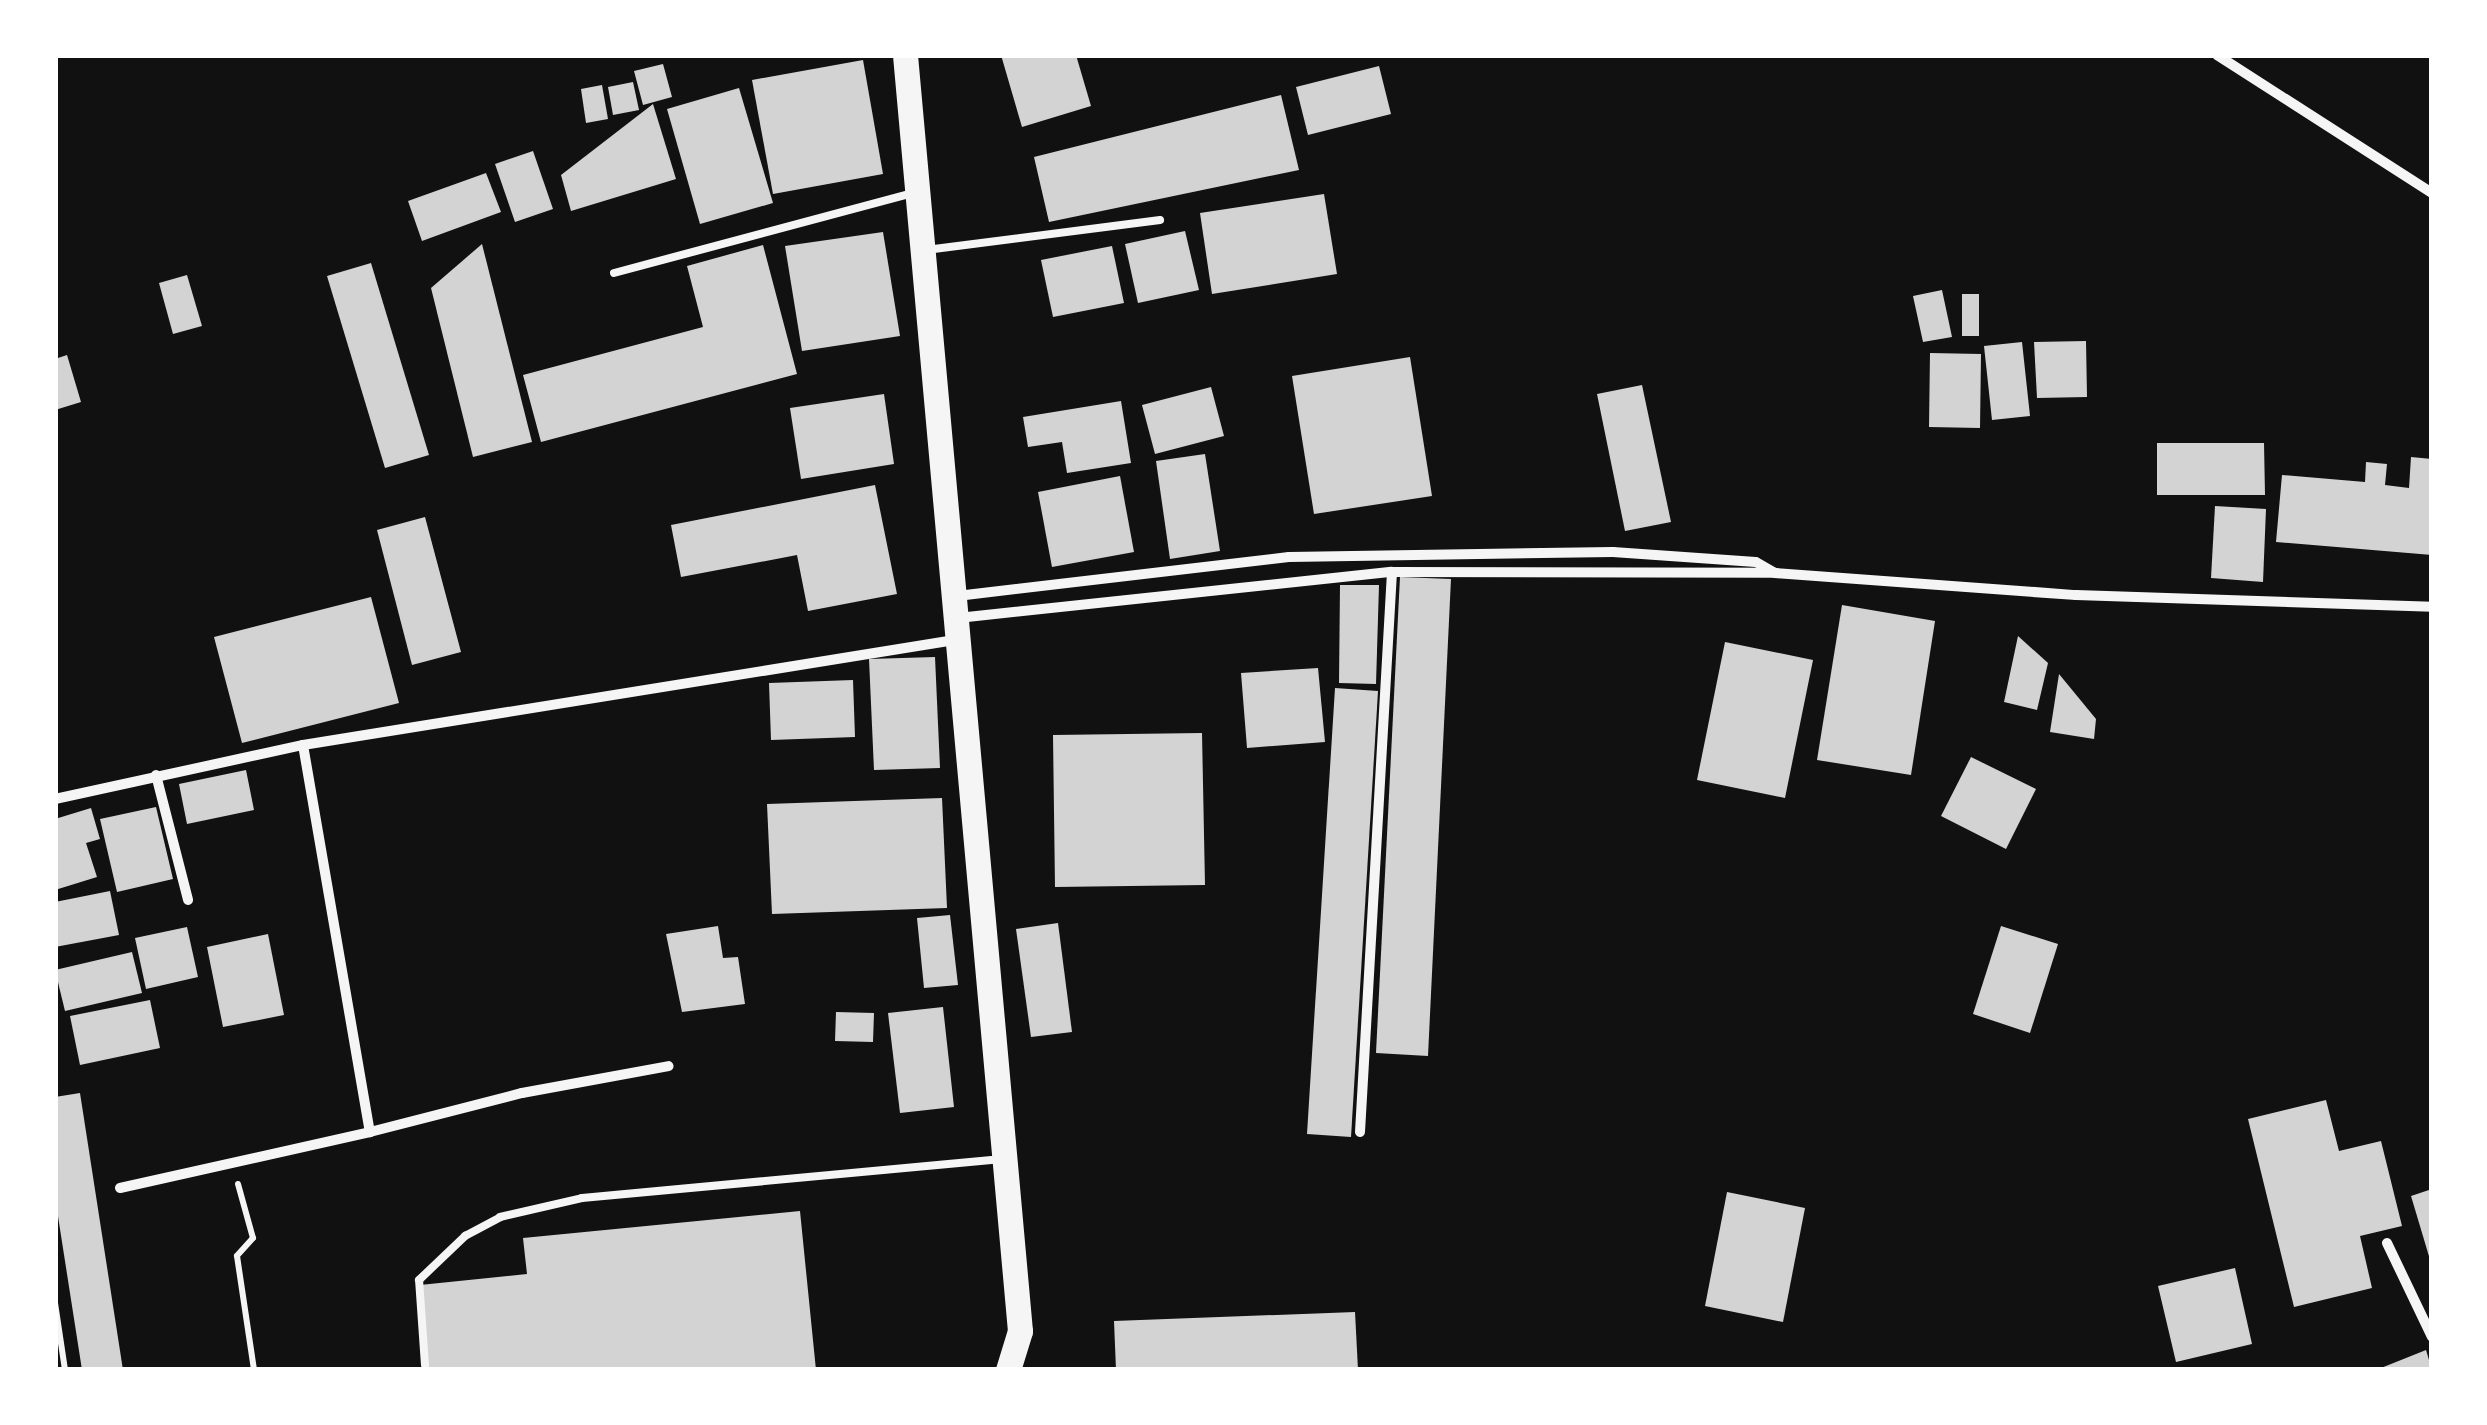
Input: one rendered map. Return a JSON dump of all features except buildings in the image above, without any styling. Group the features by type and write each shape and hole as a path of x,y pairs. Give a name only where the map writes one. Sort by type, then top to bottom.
{"main road":[{"path":"905,55 952,619 1020,1331 1008,1370"}],"street":[{"path":"2217,55 2432,192"},
{"path":"55,799 304,745 1289,557 1613,552 1756,562 1775,573"},
{"path":"1360,1132 1386,572 1378,555"},
{"path":"952,619 1386,572 1775,573 2076,595 2432,607"},
{"path":"304,745 370,1132"},
{"path":"156,775 188,900"},
{"path":"120,1188 522,1093 669,1066"},
{"path":"2386,1243 2432,1337"}],"lane":[{"path":"614,272 916,192"},
{"path":"921,250 1160,220"},
{"path":"425,1365 419,1280 465,1236 500,1217 582,1198 1004,1159"}],"path":[{"path":"232,1164 253,1238 237,1256 254,1370"},
{"path":"55,1304 66,1370"}]}
